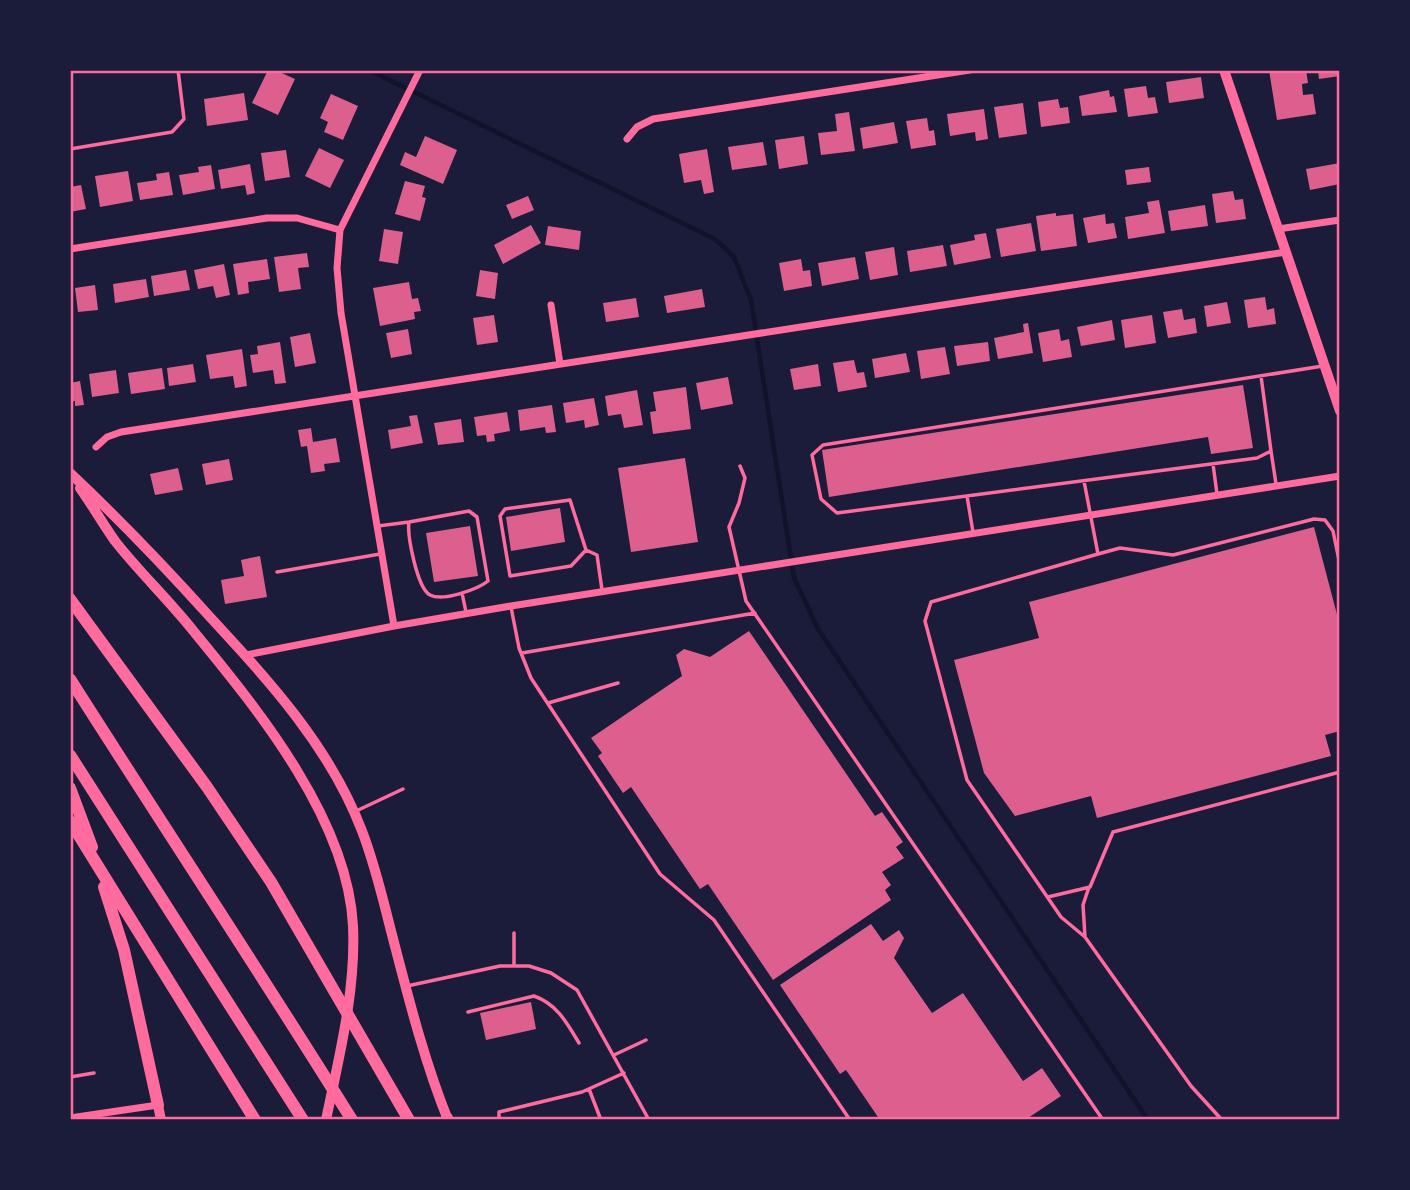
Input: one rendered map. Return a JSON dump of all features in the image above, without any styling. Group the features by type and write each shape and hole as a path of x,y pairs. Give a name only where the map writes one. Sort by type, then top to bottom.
{"highway":[{"path":"70,599 207,788 271,882 409,1120"},
{"path":"70,679 178,850 251,957 352,1120"},
{"path":"70,755 303,1120"},
{"path":"70,788 124,950 158,1105"},
{"path":"70,821 255,1120"}],"main road":[{"path":"1224,70 1340,411"},
{"path":"70,473 131,530 246,655 296,714 327,758 354,812 376,871 425,1059 447,1119"},
{"path":"70,473 116,542 195,633 282,747 335,841 345,873 353,926 345,1022 326,1120"},
{"path":"158,1105 161,1120"}],"street":[{"path":"394,626 341,313 337,268 340,230 420,70"},
{"path":"626,139 637,127 653,119 970,70"},
{"path":"70,249 267,218 297,218 340,230"},
{"path":"1278,229 1340,220"},
{"path":"96,447 107,437 121,432 1286,252"},
{"path":"551,305 560,364"},
{"path":"246,655 511,606 1340,476"},
{"path":"76,1118 158,1105"}],"lane":[{"path":"70,149 172,132 184,119 178,70"},
{"path":"1271,451 1257,458 837,513 821,499 812,455 822,444 1325,366"},
{"path":"1261,376 1276,486"},
{"path":"1213,464 1218,496"},
{"path":"740,466 745,478 729,527 746,601 1103,1120"},
{"path":"1084,481 1098,554"},
{"path":"967,496 973,534"},
{"path":"586,550 571,566 510,576 500,516 505,509 570,500 586,550 597,555 602,592"},
{"path":"378,526 469,511 477,517 488,581 477,590 437,597 429,595 422,585 408,532 409,522"},
{"path":"1222,1120 1191,1086 1085,937 1061,918 967,780 925,621 931,602 1120,548 1172,555 1314,519 1325,520 1333,531 1340,565"},
{"path":"277,572 382,554"},
{"path":"462,593 466,614"},
{"path":"511,606 521,653 531,678 548,704 660,874 714,920 849,1120"},
{"path":"521,653 755,613"},
{"path":"548,704 618,683"},
{"path":"1085,937 1083,905 1113,832 1340,772"},
{"path":"354,812 403,789"},
{"path":"1047,897 1090,887"},
{"path":"514,933 514,966"},
{"path":"405,986 500,966 529,966 551,973 577,990 649,1120"},
{"path":"468,1012 534,996 556,1009 579,1043"},
{"path":"614,1055 646,1040"},
{"path":"70,1077 94,1073"},
{"path":"499,1120 499,1112 589,1089 624,1073"},
{"path":"589,1089 600,1120"}],"building":[{"path":"268,70 275,70 295,79 278,115 252,103"},
{"path":"1269,70 1306,70 1308,83 1302,84 1303,95 1313,94 1316,114 1277,120"},
{"path":"1318,70 1340,70 1340,76 1319,79"},
{"path":"1201,77 1204,98 1169,103 1166,82"},
{"path":"1146,86 1148,98 1155,97 1158,113 1128,117 1124,89"},
{"path":"1109,90 1110,97 1114,96 1117,112 1082,116 1079,96"},
{"path":"244,93 248,120 207,126 204,99"},
{"path":"331,94 358,106 343,140 324,132 328,122 320,118"},
{"path":"1058,99 1060,108 1068,107 1070,123 1041,127 1038,102"},
{"path":"1023,103 1027,134 999,138 994,107"},
{"path":"984,109 988,139 976,141 975,132 950,136 947,114"},
{"path":"849,112 855,151 821,155 818,133 837,131 835,114"},
{"path":"927,118 929,131 934,130 936,145 911,149 906,121"},
{"path":"894,122 898,143 863,149 860,128"},
{"path":"425,136 457,150 443,184 400,165 405,152 416,157"},
{"path":"804,136 808,164 779,169 775,140"},
{"path":"763,142 767,165 732,170 728,147"},
{"path":"319,148 344,160 330,188 305,176"},
{"path":"707,149 714,192 704,194 701,180 684,183 679,154"},
{"path":"286,150 290,177 265,181 261,153"},
{"path":"1340,163 1340,184 1310,190 1306,169"},
{"path":"250,164 255,193 247,195 245,185 221,189 218,170"},
{"path":"211,165 215,189 183,195 179,175 199,172 198,167"},
{"path":"1149,167 1151,182 1127,185 1125,170"},
{"path":"128,171 133,201 100,207 95,176"},
{"path":"169,172 173,195 140,200 137,183 157,180 156,174"},
{"path":"405,181 425,186 422,197 426,198 420,221 395,214"},
{"path":"81,185 86,209 70,212 70,187"},
{"path":"1233,191 1235,200 1243,199 1246,219 1216,223 1212,194"},
{"path":"528,196 534,210 512,219 506,205"},
{"path":"1159,200 1165,233 1128,239 1125,217 1149,213 1147,202"},
{"path":"1205,205 1208,226 1171,231 1168,211"},
{"path":"1056,213 1056,216 1073,214 1077,246 1041,251 1036,216"},
{"path":"1105,214 1106,224 1114,223 1117,238 1088,243 1083,218"},
{"path":"1031,223 1036,251 1001,257 996,229"},
{"path":"531,225 541,243 503,264 494,245"},
{"path":"548,226 581,231 579,250 545,245"},
{"path":"384,229 403,232 398,264 379,261"},
{"path":"986,233 991,258 954,265 950,245 975,240 974,235"},
{"path":"943,245 947,266 910,272 907,251"},
{"path":"894,247 898,275 870,280 865,252"},
{"path":"307,253 309,267 298,268 301,289 279,292 274,257"},
{"path":"855,257 859,279 822,286 818,263"},
{"path":"267,259 270,279 248,282 249,293 238,295 233,264"},
{"path":"801,259 803,271 810,270 812,286 784,291 779,263"},
{"path":"224,264 230,295 216,298 213,286 198,289 194,270"},
{"path":"186,270 190,290 154,296 151,276"},
{"path":"480,270 498,273 495,299 476,296"},
{"path":"146,279 149,297 115,303 113,284"},
{"path":"409,282 412,299 418,298 421,311 414,312 415,319 380,326 373,288"},
{"path":"95,285 98,310 78,312 75,288"},
{"path":"702,289 705,307 667,313 664,296"},
{"path":"1265,297 1267,310 1274,308 1276,324 1248,328 1244,300"},
{"path":"636,298 639,317 606,322 603,303"},
{"path":"1227,302 1231,323 1207,327 1204,306"},
{"path":"1182,309 1184,320 1195,318 1197,333 1168,338 1163,312"},
{"path":"494,315 498,342 477,345 473,318"},
{"path":"1152,315 1156,343 1125,348 1121,320"},
{"path":"1112,320 1115,340 1081,346 1077,327"},
{"path":"1028,323 1033,353 998,359 994,338 1024,332 1023,324"},
{"path":"408,329 412,354 391,358 386,333"},
{"path":"1059,329 1061,341 1069,339 1072,357 1043,362 1038,333"},
{"path":"310,333 316,363 295,367 290,337"},
{"path":"280,342 286,383 275,384 273,370 253,373 250,355 258,354 257,346"},
{"path":"988,342 990,361 957,366 954,346"},
{"path":"945,347 950,374 921,379 917,351"},
{"path":"242,349 247,386 235,388 233,376 210,379 206,355"},
{"path":"906,353 910,372 875,378 872,359"},
{"path":"854,360 857,373 864,372 867,387 838,392 833,363"},
{"path":"193,364 196,382 169,386 167,368"},
{"path":"818,364 821,386 794,390 790,369"},
{"path":"162,368 165,389 131,394 128,373"},
{"path":"116,370 119,393 92,397 89,374"},
{"path":"728,377 733,404 701,410 696,383"},
{"path":"80,381 84,405 75,406 75,401 70,402 70,383"},
{"path":"1243,385 1253,448 1211,454 1208,437 829,497 822,450"},
{"path":"686,387 691,429 653,434 650,412 656,411 653,392"},
{"path":"637,390 643,425 624,428 621,414 608,416 605,396"},
{"path":"594,398 599,425 585,428 584,420 566,423 563,403"},
{"path":"552,405 556,432 546,433 545,427 520,431 518,410"},
{"path":"507,412 510,431 494,434 495,441 487,442 486,435 477,436 474,417"},
{"path":"417,415 423,443 391,449 388,430 411,426 409,416"},
{"path":"461,419 464,442 438,445 434,423"},
{"path":"311,428 313,442 336,438 340,462 324,464 325,471 311,473 307,446 301,447 298,430"},
{"path":"685,458 698,542 631,552 618,468"},
{"path":"229,459 233,480 206,485 202,464"},
{"path":"178,468 183,490 155,495 150,474"},
{"path":"560,508 565,542 511,551 506,517"},
{"path":"470,526 478,576 434,582 426,533"},
{"path":"1314,527 1340,626 1340,731 1325,735 1331,756 1097,818 1091,796 1015,816 984,773 954,660 1039,638 1029,602"},
{"path":"260,556 267,597 225,604 221,580 244,576 241,560"},
{"path":"749,631 875,816 882,812 903,842 896,847 904,858 882,872 891,885 885,890 891,900 773,980 708,884 700,889 631,787 623,793 598,756 602,753 591,738 682,676 676,655 684,649 710,657"},
{"path":"871,924 883,941 899,930 904,938 894,958 932,1013 963,993 1023,1081 1042,1068 1061,1096 1025,1120 880,1120 846,1070 840,1074 780,985"},
{"path":"531,1002 536,1029 486,1040 480,1013"}],"waterway":[{"path":"369,70 715,239 734,257 751,300 794,578 818,629 1148,1120"}]}
